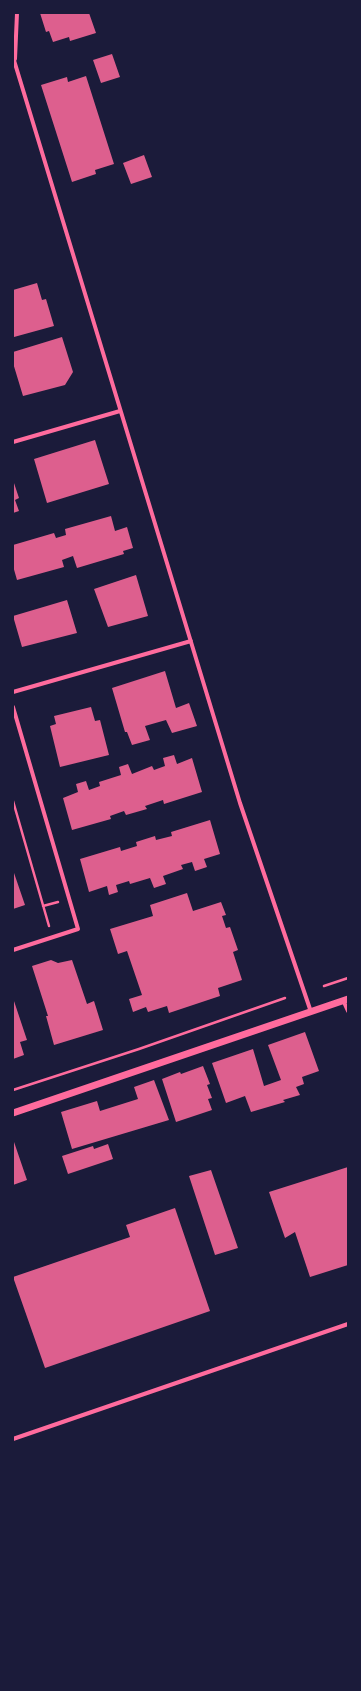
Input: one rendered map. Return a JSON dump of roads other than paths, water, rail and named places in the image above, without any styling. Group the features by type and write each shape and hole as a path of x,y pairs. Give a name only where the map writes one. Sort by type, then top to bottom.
{"street":[{"path":"16,13 14,58 240,803 311,1012"},
{"path":"13,442 120,411"},
{"path":"13,692 191,641"},
{"path":"13,707 78,929 13,950"},
{"path":"13,1113 346,1000 348,1011"},
{"path":"13,1439 348,1324"}]}
